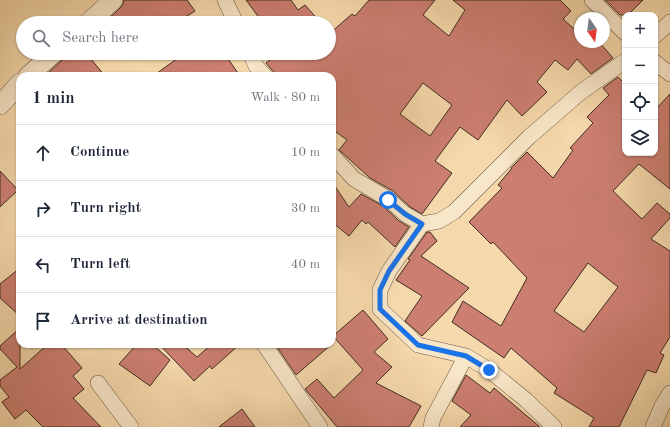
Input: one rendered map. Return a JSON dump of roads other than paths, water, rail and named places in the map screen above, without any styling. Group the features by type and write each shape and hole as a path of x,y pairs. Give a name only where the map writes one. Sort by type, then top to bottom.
{"street":[{"path":"96,16 113,0"},
{"path":"225,0 233,16"},
{"path":"592,0 622,31"},
{"path":"658,33 670,22"},
{"path":"34,72 47,60"},
{"path":"253,60 261,72"},
{"path":"336,159 354,179 388,200 405,214 422,224 439,221 454,212 529,137 581,92 622,63"},
{"path":"658,64 670,74"},
{"path":"0,105 16,90"},
{"path":"422,224 389,271 380,290 380,309 418,345 466,356 489,370 526,400 554,427"},
{"path":"267,348 320,427"},
{"path":"431,427 433,418 466,356"},
{"path":"98,383 131,427"},
{"path":"654,427 662,406 670,393"}]}
